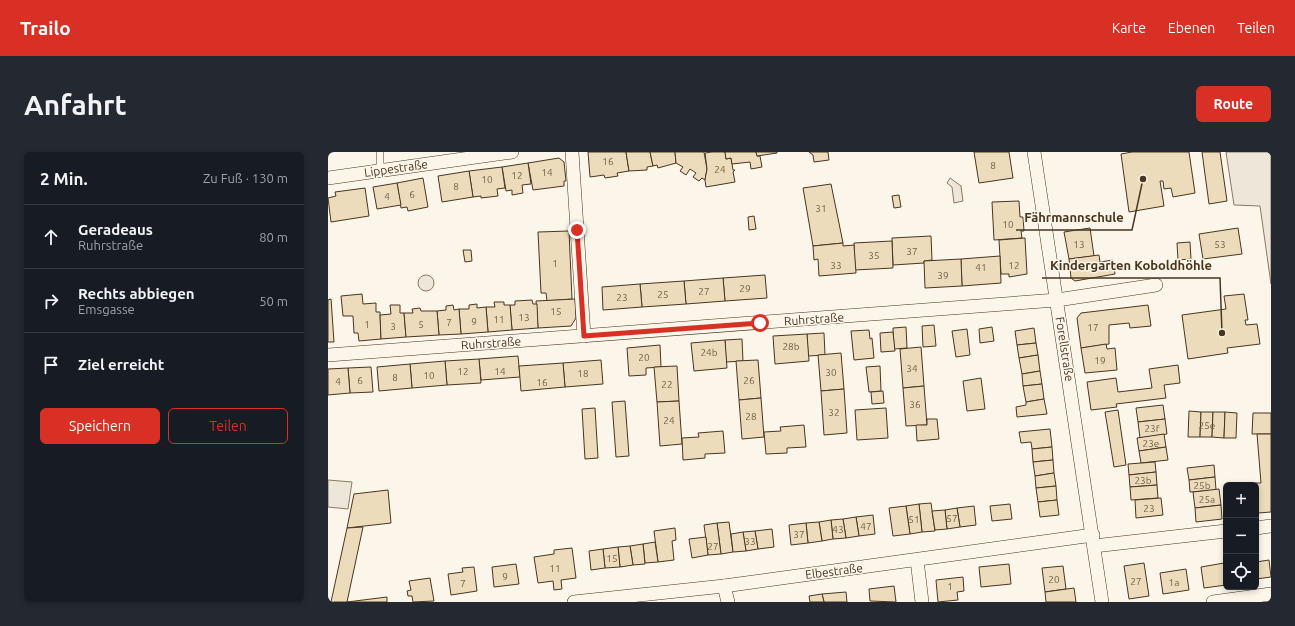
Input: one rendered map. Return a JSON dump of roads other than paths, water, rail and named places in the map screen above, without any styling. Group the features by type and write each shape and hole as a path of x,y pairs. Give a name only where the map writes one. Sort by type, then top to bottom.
{"street":[{"name":"Lippestraße","path":"328,178 512,152"},
{"path":"572,152 584,336"},
{"name":"Forellstraße","path":"1034,152 1102,602"},
{"name":"Ruhrstraße","path":"328,355 1057,300 1156,285"},
{"path":"1259,528 1271,526"},
{"path":"1093,541 1223,531"},
{"name":"Elbestraße","path":"574,602 724,586 917,560 1093,541"},
{"path":"917,560 922,602"},
{"path":"724,586 728,602"},
{"path":"1214,602 1271,594"}],"lane":[{"path":"380,152 380,171"}],"place":[{"name":"Fährmannschule","path":"1143,179"},
{"name":"Kindergarten Koboldhöhle","path":"1222,333"}]}
